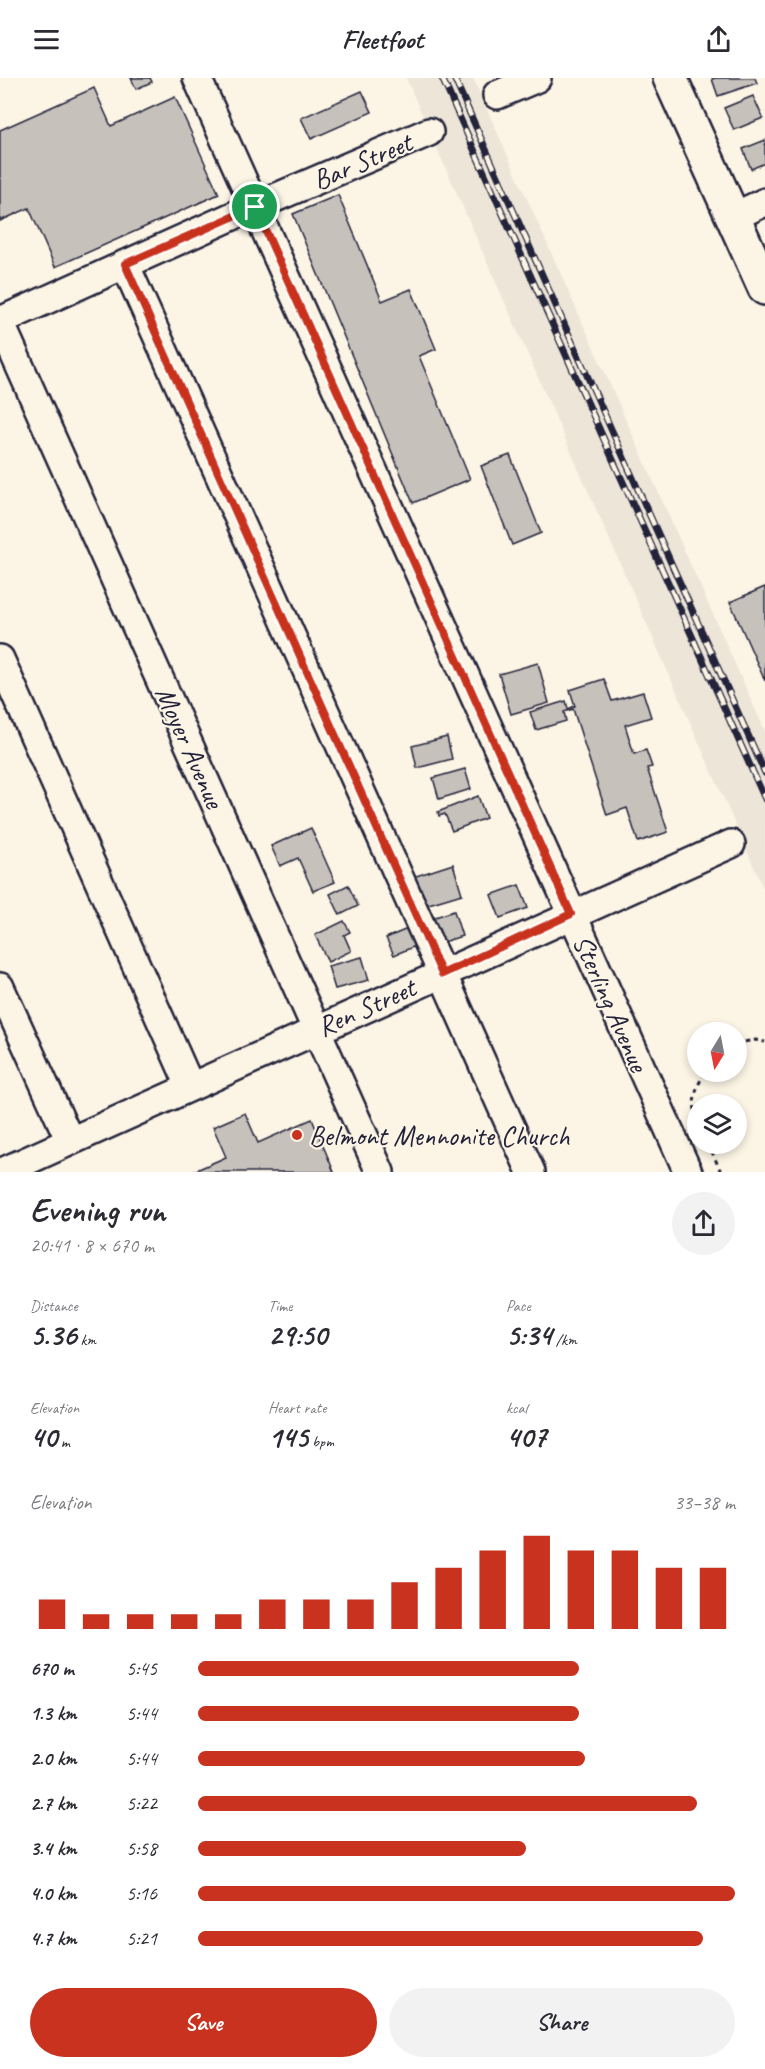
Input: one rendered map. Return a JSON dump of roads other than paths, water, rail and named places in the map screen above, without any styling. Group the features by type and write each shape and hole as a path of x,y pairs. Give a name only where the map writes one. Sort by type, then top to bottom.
{"main road":[{"path":"670,78 765,288"}],"street":[{"name":"Sterling Avenue","path":"197,78 688,1172"},
{"path":"496,95 537,78"},
{"name":"Bar Street","path":"0,321 429,132"},
{"path":"733,217 765,202"},
{"path":"125,264 531,1172"},
{"name":"Moyer Avenue","path":"0,321 380,1172"},
{"path":"0,659 190,1086"},
{"name":"Ren Street","path":"2,1172 571,914 731,844"},
{"path":"0,987 70,1142"}],"railway":[{"path":"442,78 765,799"},
{"path":"454,78 765,773"}],"place":[{"name":"Belmont Mennonite Church","path":"297,1135"}]}
